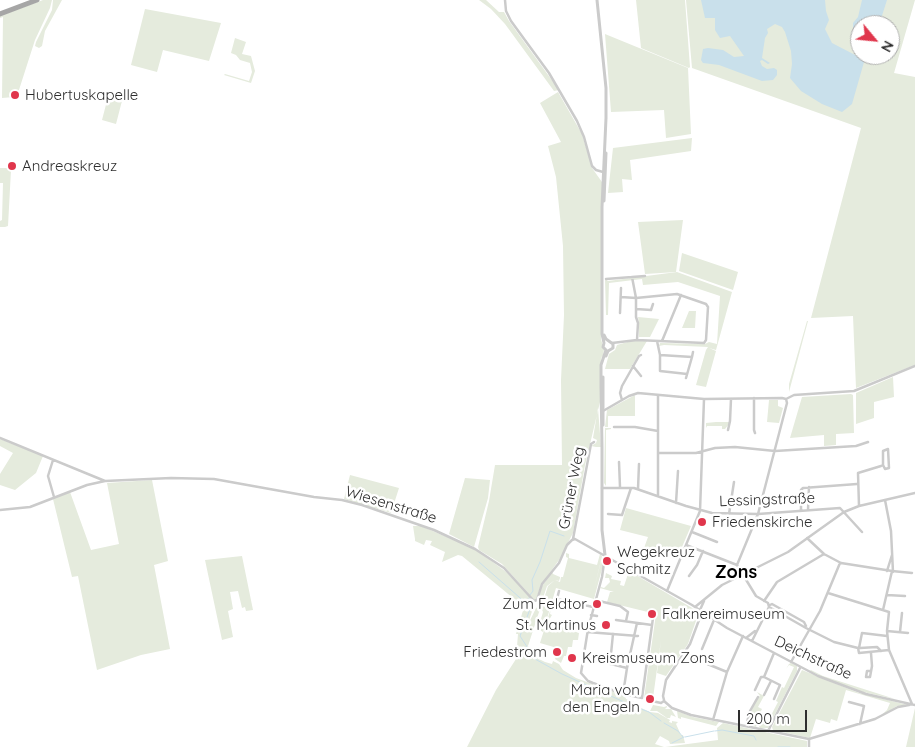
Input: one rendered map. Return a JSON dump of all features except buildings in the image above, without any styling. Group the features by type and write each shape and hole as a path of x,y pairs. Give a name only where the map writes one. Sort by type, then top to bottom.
{"main road":[{"path":"0,14 37,0"}],"street":[{"path":"505,0 506,11 511,21 549,73 577,121 584,137 592,166 604,174"},
{"path":"597,0 606,88 602,330 606,342 603,346 607,350"},
{"path":"606,279 645,276"},
{"path":"632,277 638,323 637,340"},
{"path":"620,313 621,288"},
{"path":"662,341 681,295"},
{"path":"602,447 601,365 607,350 613,344 622,341 705,342 708,305 681,295 621,297"},
{"path":"636,310 651,310 653,304"},
{"path":"657,341 660,355 660,370 687,374"},
{"path":"606,342 613,344"},
{"path":"607,350 603,367 602,405 603,544 605,565 591,614 580,673 588,681 623,694 642,698 653,618"},
{"path":"686,378 693,352"},
{"path":"660,355 692,357"},
{"path":"622,400 621,388 639,356 641,356"},
{"path":"633,366 641,376"},
{"path":"603,411 638,393 704,399 786,399 792,395 854,391 915,366"},
{"path":"658,395 658,496"},
{"path":"754,398 755,433"},
{"path":"667,590 700,511 704,399"},
{"path":"728,430 731,399"},
{"path":"737,566 758,514 787,403 786,399"},
{"path":"602,405 614,404"},
{"path":"602,405 608,407"},
{"path":"614,427 635,427 658,431"},
{"path":"0,438 106,481"},
{"name":"Grüner Weg","path":"574,539 590,444 594,442"},
{"path":"658,453 702,451 722,447 775,451 868,442"},
{"path":"859,506 858,474 883,466 885,469 890,467 888,449 883,451 883,466"},
{"path":"53,460 48,476 54,497"},
{"path":"618,462 620,487"},
{"path":"638,489 639,464"},
{"path":"676,503 678,471"},
{"name":"Wiesenstraße","path":"106,481 163,478 214,479 362,505 434,530 476,550 504,568 534,601 537,600 545,580 556,567 567,546 574,539"},
{"path":"0,510 30,507 87,485 106,481"},
{"path":"729,514 734,482"},
{"path":"801,511 802,489 858,484"},
{"path":"808,510 809,487"},
{"name":"Lessingstraße","path":"602,488 638,489 700,511 712,513 758,514 837,507 844,512"},
{"path":"608,514 622,515 631,488"},
{"path":"695,607 722,585 785,553 844,512 859,506 915,493"},
{"path":"883,610 893,572 891,532 885,500"},
{"path":"844,512 862,532"},
{"path":"692,532 717,542"},
{"path":"807,538 824,554 841,563 893,572 912,573"},
{"path":"574,539 605,555"},
{"path":"686,544 737,566 752,592 769,606"},
{"path":"689,576 697,565 703,551"},
{"path":"764,601 777,582 824,554"},
{"path":"888,571 892,554"},
{"name":"Deichstraße","path":"605,555 610,560 667,590 714,620 800,668 860,692 912,704"},
{"path":"605,565 610,560"},
{"path":"791,662 828,593 841,563"},
{"path":"559,591 557,599 593,607"},
{"path":"706,597 692,641 666,680 664,701 675,710 713,720 809,739 878,718 898,707 912,704 889,650 887,636 889,612 828,593"},
{"path":"886,595 905,596"},
{"path":"595,600 620,606 628,612 626,621"},
{"path":"769,606 772,604 804,622 808,629 834,642 858,648 877,647 882,650"},
{"path":"752,641 769,606"},
{"path":"900,632 902,613"},
{"path":"591,614 597,616"},
{"path":"616,620 652,625"},
{"path":"702,649 714,620"},
{"path":"623,694 627,668 636,636 637,623"},
{"path":"713,720 727,672 744,637 757,630"},
{"path":"887,631 908,632"},
{"path":"587,632 636,636"},
{"path":"887,636 862,633 858,648 859,653 889,650"},
{"path":"610,664 613,634"},
{"path":"871,652 871,671"},
{"path":"755,690 761,677 764,677 774,653"},
{"path":"683,654 727,672"},
{"path":"583,657 627,668"},
{"path":"768,731 800,668"},
{"path":"764,677 780,685 774,699"},
{"path":"764,695 771,680"},
{"path":"746,726 750,711 758,697"},
{"path":"652,701 661,703 664,701"},
{"path":"849,702 864,706 860,724"},
{"path":"809,739 809,747"}],"shaded area":[{"path":"43,0 52,0 35,40 18,93 14,97 2,98 3,17 0,18 0,16"},
{"path":"53,0 62,0 45,31 42,46 39,48 35,46 36,42 52,10"},
{"path":"479,0 486,0 499,12 504,12 559,90 554,91 505,24 491,9"},
{"path":"636,0 685,0 689,68 641,48"},
{"path":"686,0 915,0 900,52 900,15 850,15 850,65 896,65 894,73 915,77 915,365 856,388 853,316 811,318 861,128 692,68"},
{"path":"145,9 221,23 209,61 163,50 157,72 131,65"},
{"path":"605,34 688,68 691,134 666,138 664,110 611,112"},
{"path":"235,38 246,42 242,54 251,56 255,71 251,83 224,75 249,81 252,72 250,63 240,60 231,53"},
{"path":"558,92 582,134 592,168 602,182 601,339 604,350 602,360 601,356 600,402 585,465 573,533 559,560 541,585 526,629 538,607 540,609 528,646 537,658 552,664 553,661 559,664 563,670 576,678 625,696 626,699 637,703 637,706 650,712 658,713 670,720 669,722 678,722 676,724 681,735 683,735 685,743 670,744 669,741 660,736 655,744 664,747 467,747 496,690 516,659 518,634 516,634 524,607 462,556 458,555 442,562 445,552 430,545 432,541 426,540 424,545 415,541 413,526 421,526 475,549 505,571 530,595 502,564 479,550 478,547 495,465 562,465 563,246 556,177 548,146 561,142 540,103"},
{"path":"109,93 123,97 116,124 102,120"},
{"path":"692,138 691,151 630,160 632,180 622,179 623,192 608,193 613,148"},
{"path":"0,168 10,168 11,170 8,226 5,227 0,227 0,221 2,220 3,183 0,183"},
{"path":"683,220 676,272 645,274 638,222"},
{"path":"682,253 738,272 733,290 679,271"},
{"path":"677,272 732,292 716,350 709,348 716,351 706,387 696,385 708,347 659,346 660,343 705,344 709,342 717,344 720,296 678,282 643,285 642,279 609,283 608,315 606,315 605,279 608,281"},
{"path":"689,311 696,311 695,328 682,328"},
{"path":"638,317 659,319 650,337 639,337"},
{"path":"808,321 789,392 789,384"},
{"path":"631,341 647,341 630,369 605,369 609,354 615,350 617,345"},
{"path":"893,377 894,397 874,402 874,418 856,424 856,393"},
{"path":"635,395 635,416 608,416 608,427 605,427 607,410"},
{"path":"853,395 854,433 836,434 836,445 824,446 824,435 790,438 802,397"},
{"path":"769,400 778,400 778,406 783,408 779,423 767,422"},
{"path":"598,408 601,447 591,446 597,440 593,438"},
{"path":"729,422 729,424 725,429 722,429 722,426 707,426 706,428 706,423"},
{"path":"605,428 611,428 606,430 606,486 604,483"},
{"path":"0,439 43,456 36,473 15,490 0,485 0,474 13,453 0,446"},
{"path":"350,475 399,488 391,513 344,499"},
{"path":"465,478 490,480 488,498 474,547 449,534"},
{"path":"152,480 168,561 154,565 170,649 141,655 97,670 78,576 72,577 53,499 70,492 91,550 119,544 107,483"},
{"path":"626,508 691,526 679,554 681,555 680,558 644,548 648,537 620,530"},
{"path":"566,553 569,554 569,558 597,565 600,554 602,556 594,589 602,557 603,565 594,599 556,588 543,632 538,629 543,612 541,608 548,586 555,580 560,582 561,577 563,577 568,558"},
{"path":"242,556 253,610 246,611 245,607 242,608 238,591 230,592 233,609 228,611 233,637 222,640 205,560"},
{"path":"629,571 699,612 688,644 666,676 657,673 661,640 653,698 649,697 648,699 644,698 656,614 607,602 610,592 614,592 600,588 604,588 610,582 609,578 605,578 606,573 612,576 611,579 621,581 620,585 624,586"},
{"path":"552,572 560,577 559,581 555,580 547,586 540,607 538,600 542,586"},
{"path":"551,608 550,623 579,633 578,640 573,640 572,647 568,647 566,656 564,656 561,663 555,659 558,651 557,648 540,643"},
{"path":"789,664 797,666 797,671 768,728 760,728 760,722 767,723 778,702 776,701 782,687 784,688 794,667 789,665 786,669"},
{"path":"802,670 859,693 908,705 897,706 878,718 887,710 890,703 846,690 837,721 831,719 830,723 816,719 810,738 773,730 772,727"},
{"path":"811,670 823,676 895,699 863,692 825,678"},
{"path":"757,692 764,696 758,707 762,709 758,717 754,715 751,719 756,722 759,721 756,727 747,724 755,700 760,696"},
{"path":"653,705 667,706 665,709 671,709 676,717 671,715 670,718 667,718 657,711 650,711"},
{"path":"915,708 915,747 906,747"},
{"path":"677,711 693,717 719,722 716,726 681,717 681,719 678,718"},
{"path":"723,723 807,741 807,747 665,747 718,740 717,728"}],"water":[{"path":"701,0 825,0 829,20 825,29 832,43 850,52 850,65 863,65 852,104 842,112 822,104 801,91 790,78 791,51 785,32 782,27 775,24 767,29 768,33 765,38 762,58 770,63 760,61 762,66 767,69 774,68 777,70 777,75 773,80 762,81 719,65 703,63 701,60 703,49 708,48 723,50 734,57 744,56 730,36 720,38 715,30 715,18 705,18"},
{"path":"862,0 887,0 882,15 858,15"}],"waterway":[{"path":"530,595 533,591 532,580 550,531 564,536"},
{"path":"479,562 527,604"},
{"path":"529,598 530,609 520,636 535,659 562,674 649,712 661,721"},
{"path":"664,723 678,731 683,737"},
{"path":"715,731 722,730 754,736 756,740"},
{"path":"685,737 714,731"},
{"path":"672,743 684,737"},
{"path":"778,747 790,747"}],"place":[{"name":"Hubertuskapelle","path":"15,95"},
{"name":"Andreaskreuz","path":"12,166"},
{"name":"Friedenskirche","path":"702,522"},
{"name":"Wegekreuz Schmitz","path":"607,561"},
{"name":"Zum Feldtor","path":"597,604"},
{"name":"Falknereimuseum","path":"652,614"},
{"name":"St. Martinus","path":"606,625"},
{"name":"Friedestrom","path":"557,652"},
{"name":"Kreismuseum Zons","path":"572,658"},
{"name":"Maria von den Engeln","path":"650,699"}],"district":[{"name":"Zons","path":"736,573"}]}
